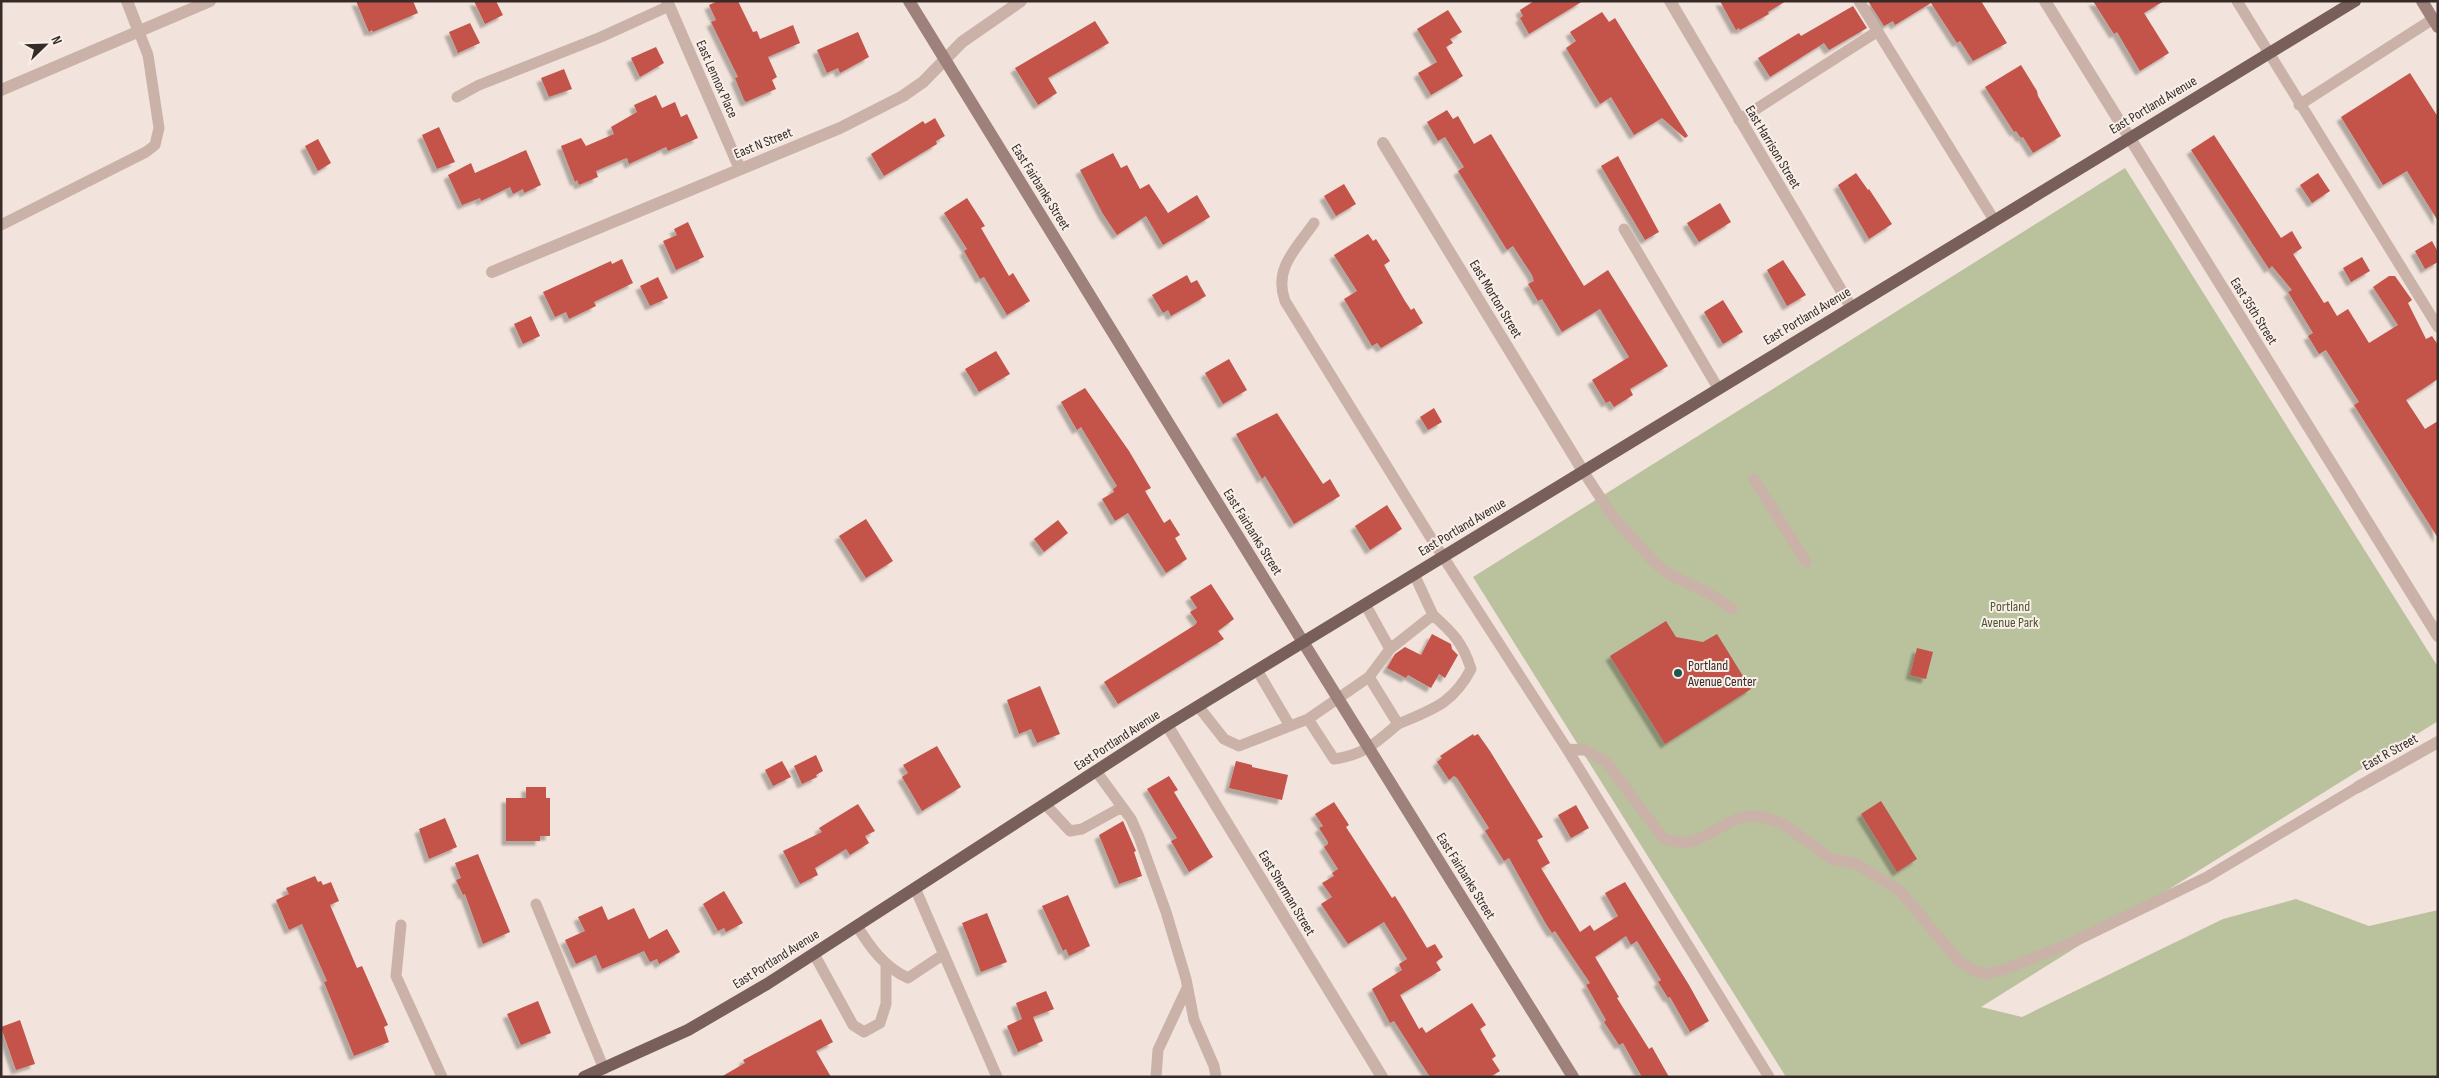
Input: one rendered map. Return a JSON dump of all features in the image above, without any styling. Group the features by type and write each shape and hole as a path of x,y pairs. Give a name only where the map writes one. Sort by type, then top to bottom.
{"main road":[{"name":"East Portland Avenue","path":"584,1077 688,1030 767,984 1167,725 2355,1"}],"street":[{"path":"127,1 139,32"},
{"path":"1,90 210,1"},
{"name":"East Fairbanks Street","path":"909,1 1573,1077"},
{"name":"East N Street","path":"492,272 840,128 902,96 923,82 962,42 1021,1"},
{"name":"East Harrison Street","path":"1670,1 1851,307"},
{"name":"East 35th Street","path":"2045,1 2438,636"},
{"path":"2422,1 2436,23"},
{"name":"East Lennox Place","path":"668,4 740,168"},
{"name":"East Morton Street","path":"1383,142 1583,471"},
{"name":"East Sherman Street","path":"1167,725 1382,1077"},
{"name":"East R Street","path":"2358,787 2438,742"}],"lane":[{"path":"1859,1 1994,220"},
{"path":"2237,1 2299,105 2438,327"},
{"path":"457,97 479,85 601,37 668,4"},
{"path":"2299,105 2436,23"},
{"path":"1739,120 1878,31"},
{"path":"1,225 146,152 155,145 159,128 148,55 139,32"},
{"path":"1314,223 1283,269 1281,290 1285,301 1431,538 1567,750 1769,1077"},
{"path":"1624,229 1718,388"},
{"path":"1583,471 1613,517 1654,562 1667,573 1710,594 1732,609"},
{"path":"1754,479 1806,562"},
{"path":"1308,719 1334,758 1352,756 1369,749 1398,724 1435,708 1462,687 1471,669 1466,654 1456,634 1433,615 1414,574"},
{"path":"1365,604 1390,649"},
{"path":"1198,706 1224,739 1238,746 1290,726 1308,719 1339,700 1369,677 1390,649 1433,615"},
{"path":"1257,670 1290,726"},
{"path":"1369,677 1398,724"},
{"path":"1567,750 1585,750 1606,762 1664,839 1685,843 1734,820 1750,816 1763,817 1784,824 1832,859 1857,864 1900,891 1958,960 1973,970 1986,974 2005,969 2069,944 2208,876 2358,787"},
{"path":"1096,771 1131,819 1149,863 1187,988 1194,1020 1214,1066 1216,1077"},
{"path":"1045,804 1070,831 1082,829 1122,807"},
{"path":"915,888 997,1077"},
{"path":"536,904 604,1069"},
{"path":"401,925 396,976 442,1077"},
{"path":"857,926 873,952 908,978 944,954"},
{"path":"814,954 853,1025 864,1032 880,1023 886,1004 886,963"},
{"path":"1156,1077 1158,1050 1187,988"}],"green space":[{"name":"Portland Avenue Park","path":"2125,168 2438,667 2438,721 1981,1007 2022,1017 2223,919 2296,899 2369,926 2438,910 2438,1077 1786,1077 1473,577"}],"building":[{"path":"356,1 413,1 418,13 369,32"},
{"path":"474,1 496,1 503,15 485,24"},
{"path":"718,1 738,1 753,32 757,31 760,39 793,25 800,43 768,57 777,77 772,80 776,89 746,102 744,100 735,78 738,77 711,22 716,20 709,5"},
{"path":"1534,1 1583,1 1529,34 1520,18 1523,16 1520,10"},
{"path":"1720,1 1786,1 1768,12 1769,14 1740,30 1739,28 1736,30"},
{"path":"1868,1 1981,1 2007,43 1973,61 1960,41 1957,43 1931,3 1895,25 1893,21 1884,26"},
{"path":"2093,1 2164,1 2144,13 2169,53 2140,71 2117,32 2114,34"},
{"path":"1853,6 1867,28 1829,50 1824,43 1770,77 1758,58 1799,33 1801,36"},
{"path":"1448,10 1462,32 1450,39 1453,43 1446,47 1463,76 1431,95 1418,73 1437,62 1417,29"},
{"path":"1602,12 1609,22 1615,18 1688,136 1685,138 1662,118 1634,135 1611,97 1600,104 1566,48 1576,41 1570,32"},
{"path":"1095,21 1109,43 1048,78 1057,93 1038,105 1015,68"},
{"path":"470,23 480,43 458,53 449,32"},
{"path":"858,32 869,57 840,73 838,68 827,73 817,50"},
{"path":"656,47 664,63 640,77 631,58"},
{"path":"2021,65 2061,136 2033,153 2023,137 2021,138 2016,131 2014,132 1985,87"},
{"path":"564,69 572,89 549,97 541,78"},
{"path":"2410,73 2438,117 2438,221 2407,171 2383,185 2341,117"},
{"path":"656,95 662,108 675,102 681,117 687,114 698,138 668,151 666,147 629,164 627,158 624,159 596,171 598,177 579,185 577,180 575,182 561,146 581,138 586,146 614,134 611,127 637,112 634,105"},
{"path":"1447,110 1453,119 1458,116 1474,144 1491,134 1584,286 1608,270 1668,366 1630,389 1633,395 1614,407 1610,401 1606,403 1592,380 1629,357 1600,309 1562,332 1542,299 1538,301 1528,284 1534,281 1532,275 1513,246 1507,250 1458,171 1464,167 1445,137 1438,141 1427,122"},
{"path":"935,118 945,136 936,141 937,144 884,176 871,154 923,121 925,124"},
{"path":"439,127 455,162 437,169 422,135"},
{"path":"2214,135 2281,238 2292,231 2302,248 2293,254 2324,303 2328,301 2337,316 2348,309 2369,343 2398,325 2373,287 2389,276 2395,276 2412,300 2408,303 2426,339 2432,336 2438,345 2438,379 2406,400 2425,429 2438,421 2438,538 2354,405 2359,402 2326,350 2319,354 2308,336 2313,333 2288,292 2292,290 2272,266 2269,269 2191,150"},
{"path":"318,139 331,163 318,171 305,146"},
{"path":"526,150 541,185 524,193 523,189 513,194 510,187 481,201 480,198 462,205 448,175 471,163 475,173"},
{"path":"1113,153 1121,168 1127,165 1140,189 1149,184 1168,213 1197,195 1210,217 1163,245 1146,216 1117,235 1103,214 1080,170"},
{"path":"1618,156 1659,232 1645,240 1601,166"},
{"path":"1856,173 1892,224 1869,239 1838,185"},
{"path":"2318,173 2330,191 2312,203 2300,185"},
{"path":"1344,184 1356,204 1336,216 1324,196"},
{"path":"967,198 985,226 981,228 1009,276 1013,273 1030,301 1007,315 984,277 980,279 964,251 967,249 944,213"},
{"path":"1720,203 1731,222 1699,242 1687,223"},
{"path":"688,222 704,257 676,270 663,241 677,235 674,229"},
{"path":"1368,234 1373,241 1376,239 1390,261 1384,265 1411,310 1414,308 1423,323 1381,348 1377,343 1372,346 1344,299 1357,291 1334,255"},
{"path":"2432,241 2438,252 2438,262 2425,269 2415,251"},
{"path":"2362,257 2370,271 2351,282 2343,268"},
{"path":"622,259 633,283 594,302 596,306 569,319 566,312 555,317 543,292 611,261 612,264"},
{"path":"1783,260 1806,295 1787,306 1767,270"},
{"path":"1187,275 1191,283 1197,280 1206,296 1171,316 1168,310 1163,313 1152,295"},
{"path":"658,277 668,298 650,306 640,286"},
{"path":"1723,300 1743,332 1723,344 1704,312"},
{"path":"531,316 540,336 523,344 514,324"},
{"path":"996,351 1010,374 979,392 965,369"},
{"path":"1229,359 1247,390 1223,404 1205,373"},
{"path":"1085,388 1129,451 1151,488 1145,491 1164,523 1170,519 1180,535 1175,538 1187,559 1166,573 1128,513 1115,521 1102,499 1114,492 1113,489 1117,486 1081,427 1077,430 1061,402"},
{"path":"1434,408 1442,422 1428,430 1420,417"},
{"path":"1277,413 1323,484 1330,479 1340,496 1294,524 1265,476 1262,479 1236,434"},
{"path":"1387,505 1402,529 1370,550 1355,526"},
{"path":"866,519 893,561 866,578 839,536"},
{"path":"1058,520 1068,533 1044,552 1034,539"},
{"path":"1211,584 1234,619 1218,631 1224,639 1118,704 1104,682 1195,625 1197,622 1190,612 1197,608 1190,597"},
{"path":"1666,621 1676,637 1703,642 1717,634 1751,689 1665,744 1610,656"},
{"path":"1432,634 1451,644 1452,649 1458,655 1445,678 1439,674 1431,688 1408,675 1406,678 1387,668 1395,654 1405,647 1421,655"},
{"path":"1917,648 1933,652 1926,679 1910,675"},
{"path":"1040,686 1060,734 1037,743 1031,729 1019,734 1007,700"},
{"path":"1473,734 1474,736 1478,734 1490,751 1543,837 1537,840 1550,863 1541,868 1580,932 1590,925 1594,931 1618,916 1605,893 1625,882 1689,985 1709,1021 1690,1032 1670,997 1668,998 1658,982 1661,980 1637,941 1631,945 1626,936 1595,957 1619,997 1617,998 1649,1049 1652,1047 1669,1077 1642,1077 1623,1043 1619,1045 1604,1022 1606,1020 1586,985 1590,983 1555,931 1552,933 1546,924 1509,858 1504,861 1485,831 1489,828 1457,778 1454,776 1449,780 1437,762 1442,758 1440,756"},
{"path":"937,746 961,787 922,811 902,777 908,773 903,765"},
{"path":"816,755 823,771 816,775 817,777 802,784 794,766"},
{"path":"782,761 791,777 773,786 765,770"},
{"path":"1236,761 1252,765 1252,767 1288,775 1282,800 1229,788"},
{"path":"1169,776 1178,790 1174,792 1213,857 1189,872 1171,841 1177,838 1147,789"},
{"path":"526,787 546,787 546,798 550,798 550,836 540,836 540,841 506,841 506,798 526,798"},
{"path":"1881,801 1917,859 1897,872 1861,814"},
{"path":"1334,802 1349,825 1346,827 1392,898 1395,896 1427,948 1435,944 1443,957 1436,962 1441,970 1400,995 1419,1029 1422,1027 1426,1033 1472,1003 1486,1025 1480,1029 1496,1056 1492,1059 1500,1071 1490,1077 1430,1077 1394,1021 1390,1023 1372,989 1402,970 1399,964 1407,959 1384,922 1348,944 1321,904 1332,897 1322,883 1334,876 1332,873 1338,869 1324,847 1328,842 1319,828 1323,826 1315,814"},
{"path":"858,804 875,831 865,836 869,843 850,855 846,849 815,868 818,875 800,884 783,851 822,832 819,828"},
{"path":"1576,805 1589,828 1571,838 1558,815"},
{"path":"445,818 457,847 429,859 419,829"},
{"path":"1123,821 1136,851 1134,852 1142,876 1119,884 1099,835"},
{"path":"478,854 510,932 483,944 465,894 463,895 456,880 461,878 455,863"},
{"path":"315,876 318,882 321,881 323,885 331,882 339,901 330,905 357,968 362,966 388,1025 384,1027 389,1042 354,1056 324,982 327,981 302,924 289,930 276,900 289,894 286,888"},
{"path":"724,891 743,923 726,932 724,928 718,931 703,904"},
{"path":"1068,895 1090,946 1069,956 1066,949 1063,951 1042,906"},
{"path":"602,906 608,920 634,908 649,939 667,929 680,952 659,964 657,959 650,962 644,951 602,969 596,955 576,964 565,940 585,931 578,917"},
{"path":"987,913 1007,962 981,972 962,923"},
{"path":"1046,991 1054,1009 1033,1017 1043,1041 1018,1052 1007,1026 1022,1019 1016,1003"},
{"path":"538,1001 551,1033 521,1045 507,1014"},
{"path":"821,1019 833,1042 816,1051 831,1077 721,1077 745,1063 743,1060"},
{"path":"20,1020 35,1064 16,1070 1,1027"}],"place":[{"name":"Portland Avenue Center","path":"1678,673"}]}
